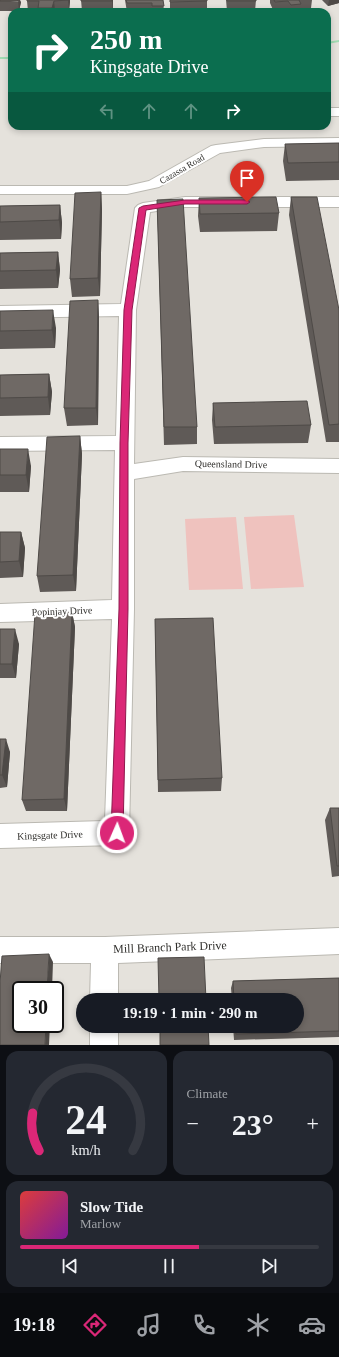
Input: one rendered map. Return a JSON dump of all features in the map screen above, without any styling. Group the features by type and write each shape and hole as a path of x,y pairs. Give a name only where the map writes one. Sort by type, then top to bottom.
{"street":[{"name":"Cazassa Road","path":"0,190 127,190 154,184 216,149 265,138 339,142"},
{"name":"Kingsgate Drive","path":"0,836 117,833 123,609 124,443 128,310 143,208 185,202 339,202"},
{"path":"0,312 128,310"},
{"path":"0,444 124,443"},
{"name":"Queensland Drive","path":"124,473 183,464 339,466"},
{"name":"Popinjay Drive","path":"0,613 123,609"},
{"name":"Mill Branch Park Drive","path":"0,950 104,950 339,941"},
{"path":"104,950 104,993"},
{"path":"104,1033 104,1045"}],"shaded area":[{"path":"294,515 304,587 251,589 244,517"},
{"path":"236,517 243,589 189,590 185,519"}],"building":[{"path":"18,0 18,1 0,1"},
{"path":"27,0 68,0 54,1 52,8 38,8 39,1"},
{"path":"112,0 112,1 81,1"},
{"path":"126,0 163,0 164,6 152,6 152,3 127,3"},
{"path":"170,0 207,0 207,1 170,2"},
{"path":"256,0 256,1 227,1"},
{"path":"274,0 299,0 301,4 291,5 288,1 275,2"},
{"path":"339,143 339,162 288,163 285,144"},
{"path":"101,192 98,278 70,279 75,193"},
{"path":"276,197 279,213 200,214 199,198"},
{"path":"291,197 317,197 339,310 339,424 329,425"},
{"path":"183,199 197,427 164,427 157,200"},
{"path":"60,205 59,220 0,222 0,206"},
{"path":"58,252 56,270 0,271 0,253"},
{"path":"98,300 96,408 64,408 70,301"},
{"path":"53,310 52,330 0,331 0,311"},
{"path":"49,374 48,397 0,398 0,375"},
{"path":"307,401 311,425 215,427 213,403"},
{"path":"80,436 73,575 37,576 47,437"},
{"path":"0,449 28,449 26,475 0,475"},
{"path":"0,532 21,532 19,561 0,562"},
{"path":"72,612 64,799 22,800 35,613"},
{"path":"213,618 222,778 158,780 155,619"},
{"path":"0,629 15,629 12,664 0,664"},
{"path":"0,739 6,739 2,775 0,775"},
{"path":"330,808 339,808 339,866 337,866"},
{"path":"49,954 48,981 12,981 12,1033 46,1033 45,1045 0,1045 0,983 2,956"},
{"path":"204,957 206,993 159,993 158,958"},
{"path":"339,978 339,1031 304,1032 304,993 234,993 233,981"},
{"path":"160,1033 208,1033 209,1045 160,1045"},
{"path":"236,1033 270,1033 236,1034"}],"waterway":[{"path":"331,42 339,41"},
{"path":"0,58 8,58"}],"route":[{"path":"117,833 123,609 124,443 128,310 143,208 185,202 247,202"}]}
